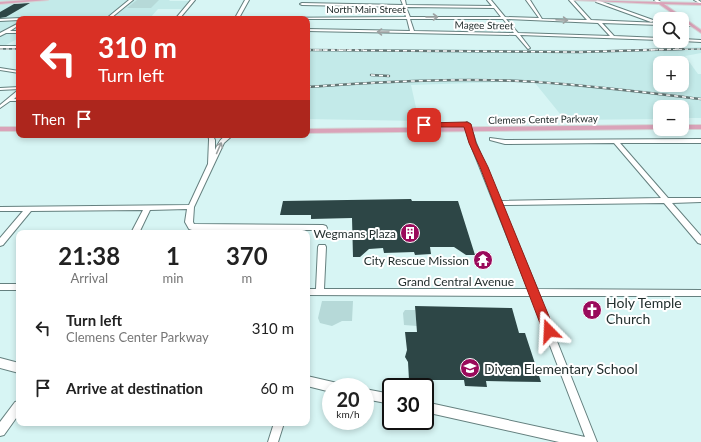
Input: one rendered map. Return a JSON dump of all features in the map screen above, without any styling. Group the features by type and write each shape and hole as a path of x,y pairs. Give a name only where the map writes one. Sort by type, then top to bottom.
{"main road":[{"path":"0,4 46,0"},
{"path":"574,0 658,1 701,4"},
{"path":"658,1 701,32"},
{"name":"Clemens Center Parkway","path":"310,131 653,122"},
{"path":"689,122 701,122"},
{"name":"Clemens Center Parkway","path":"310,126 653,127"},
{"path":"689,127 701,127"},
{"path":"0,129 16,129"},
{"path":"0,134 16,134"}],"street":[{"path":"112,16 131,0"},
{"path":"180,16 193,0"},
{"path":"237,16 247,0"},
{"path":"403,0 412,32"},
{"path":"489,0 502,18 528,48"},
{"path":"528,0 541,19"},
{"path":"570,0 590,21"},
{"path":"696,0 701,4"},
{"path":"597,1 653,21"},
{"path":"301,10 303,2 404,6 494,6"},
{"name":"North Main Street","path":"310,17 502,18 653,24"},
{"path":"0,20 16,19"},
{"path":"598,21 614,38"},
{"path":"0,34 16,26"},
{"name":"Magee Street","path":"310,30 516,34 653,39"},
{"path":"5,32 16,32"},
{"path":"689,40 701,41"},
{"path":"0,47 16,47"},
{"path":"0,69 16,72"},
{"path":"0,89 16,88"},
{"path":"0,107 16,94"},
{"path":"8,100 16,100"},
{"path":"468,127 592,442"},
{"path":"211,164 210,155 213,140 212,138"},
{"path":"225,138 221,143 192,207 189,222 192,228 323,228"},
{"path":"492,139 505,142 701,141"},
{"path":"616,142 701,240"},
{"path":"499,203 701,200"},
{"path":"136,230 148,207"},
{"path":"0,209 192,207"},
{"path":"0,243 28,209"},
{"path":"320,292 322,247"},
{"path":"0,286 16,287"},
{"name":"Grand Central Avenue","path":"310,292 701,293"},
{"path":"0,363 16,367"},
{"path":"310,382 322,384"},
{"path":"434,409 584,442"},
{"path":"0,431 16,410"},
{"path":"273,442 278,426"}],"shaded area":[{"path":"0,0 190,1 182,9 158,9 152,16 16,16 16,40 4,46 0,46"},
{"path":"137,0 159,0 151,8 127,8"},
{"path":"701,47 701,53 685,56 653,56 653,92 689,92 689,62 698,74 701,74 701,118 689,118 689,100 653,100 653,119 565,120 535,83 504,82 411,85 419,121 310,119 310,49 623,50"},
{"path":"322,301 353,301 352,321 342,321 332,326 320,323 318,318"},
{"path":"405,310 415,310 417,326 404,325 403,313"}],"building":[{"path":"30,3 6,17 0,18 0,12 14,4"},
{"name":"Wegmans Plaza","path":"411,199 412,201 458,201 475,255 466,255 454,247 430,247 431,254 415,255 414,252 384,253 383,248 369,249 360,257 353,257 352,218 311,219 311,215 280,215 283,201"},
{"name":"Diven Elementary School","path":"415,306 512,308 519,333 525,333 541,382 486,381 487,387 465,386 464,380 409,378 408,362 405,357 407,350 405,332 417,332"}],"railway":[{"path":"0,49 16,49"},
{"path":"656,50 683,49"},
{"path":"656,50 701,49"},
{"path":"310,50 366,50"},
{"path":"310,50 579,52 656,50"},
{"path":"643,50 656,50"},
{"path":"371,75 389,76"},
{"path":"310,87 414,81 520,81 588,86 701,99"}],"place":[{"name":"Wegmans Plaza","path":"410,233"},
{"name":"City Rescue Mission","path":"483,260"},
{"name":"Holy Temple Church","path":"592,310"},
{"name":"Diven Elementary School","path":"470,368"}],"route":[{"path":"424,125 467,124 473,143 484,167 549,331"}]}
